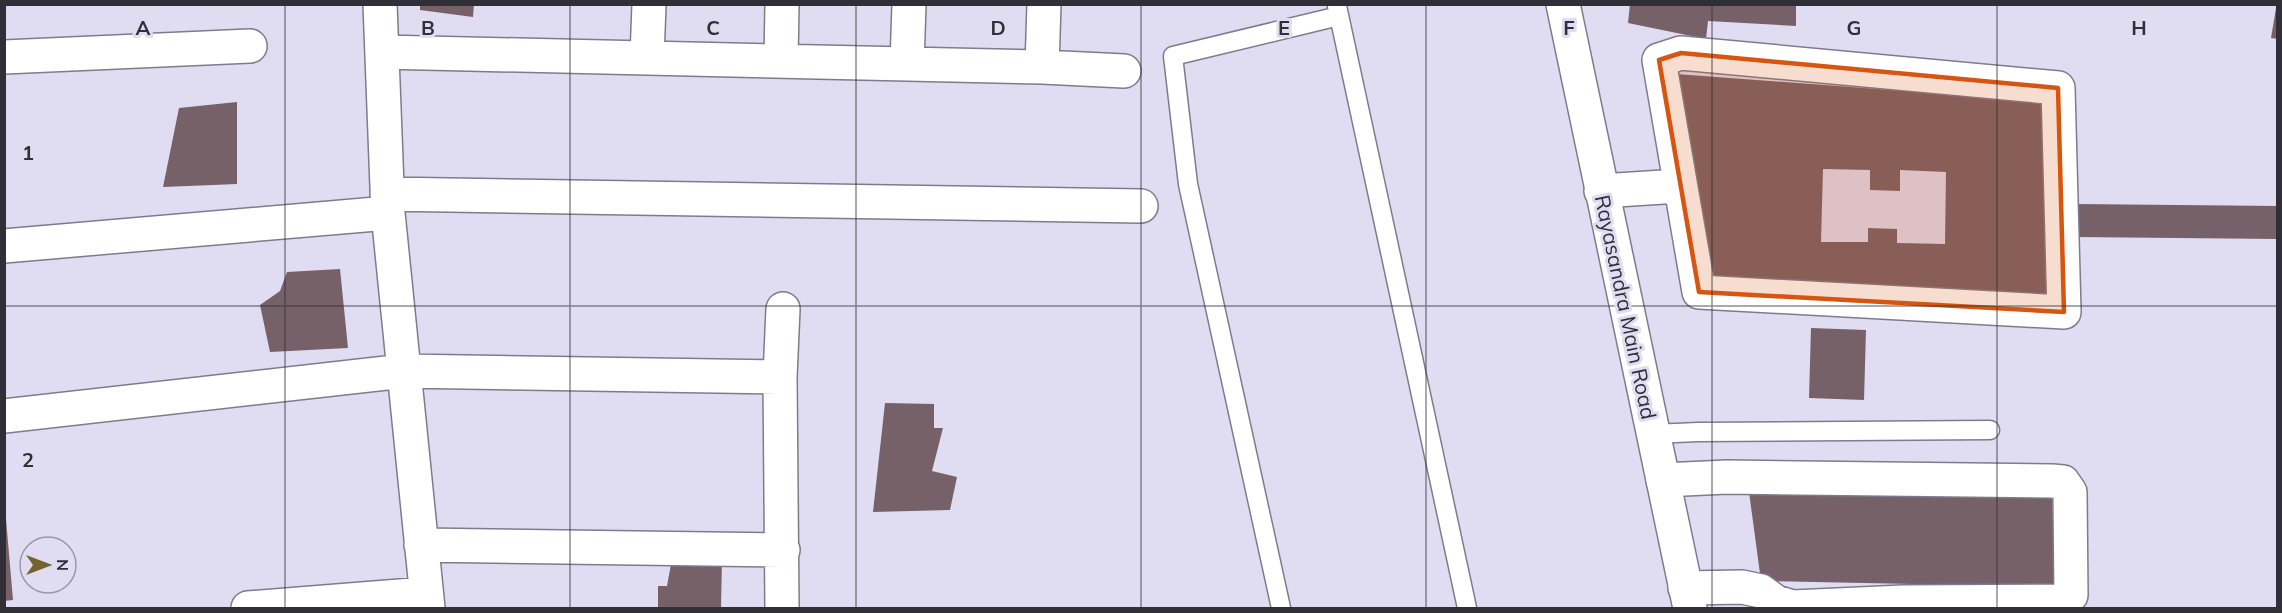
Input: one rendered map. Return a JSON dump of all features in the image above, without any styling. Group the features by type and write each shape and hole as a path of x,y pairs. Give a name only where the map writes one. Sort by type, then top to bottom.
{"street":[{"path":"248,609 426,601 387,203 380,4"},
{"path":"647,58 649,4"},
{"path":"781,61 782,4"},
{"path":"907,64 909,4"},
{"path":"1042,67 1044,4"},
{"name":"Rayasandra Main Road","path":"1563,4 1687,598"},
{"path":"4,57 250,46"},
{"path":"382,52 1042,67 1124,71"},
{"path":"1681,53 2058,88 2064,312 1699,292 1680,186 1659,60 1671,55 1681,53"},
{"path":"1601,191 1680,186"},
{"path":"4,246 387,203 1141,206"},
{"path":"782,609 780,377 783,309"},
{"path":"4,416 404,371 780,377"},
{"path":"1663,480 1727,477 2052,481 2063,482 2070,492 2071,596 2062,601 1903,602 1793,607 1776,602 1761,591 1742,587 1687,598"},
{"path":"421,545 783,550"}],"lane":[{"path":"1281,609 1188,184 1173,56 1338,10 1467,609"},
{"path":"1653,434 1710,431 1990,430"}],"highlighted area":[{"path":"1681,53 2058,88 2064,312 1699,292 1659,60"}],"building":[{"path":"420,4 474,4 473,17 420,10"},
{"path":"1630,4 1796,4 1796,26 1708,21 1706,39 1628,23"},
{"path":"2276,8 2278,8 2278,39 2271,38"},
{"path":"1676,74 2051,102 2057,305 1709,287","holes":["1823,169 1870,170 1870,190 1900,191 1900,170 1946,172 1945,244 1897,243 1897,229 1868,228 1868,242 1821,242"]},
{"path":"237,102 237,184 163,187 179,108"},
{"path":"2076,204 2278,206 2278,239 2075,237"},
{"path":"340,269 348,348 270,352 260,305 280,291 287,272"},
{"path":"1811,328 1866,330 1864,400 1809,398"},
{"path":"885,403 934,404 934,428 943,428 932,471 957,477 950,510 873,512"},
{"path":"1749,492 2052,494 2055,587 1761,581"},
{"path":"4,519 6,519 13,600 4,601"},
{"path":"722,560 721,608 658,608 658,586 667,586 671,564"}]}
